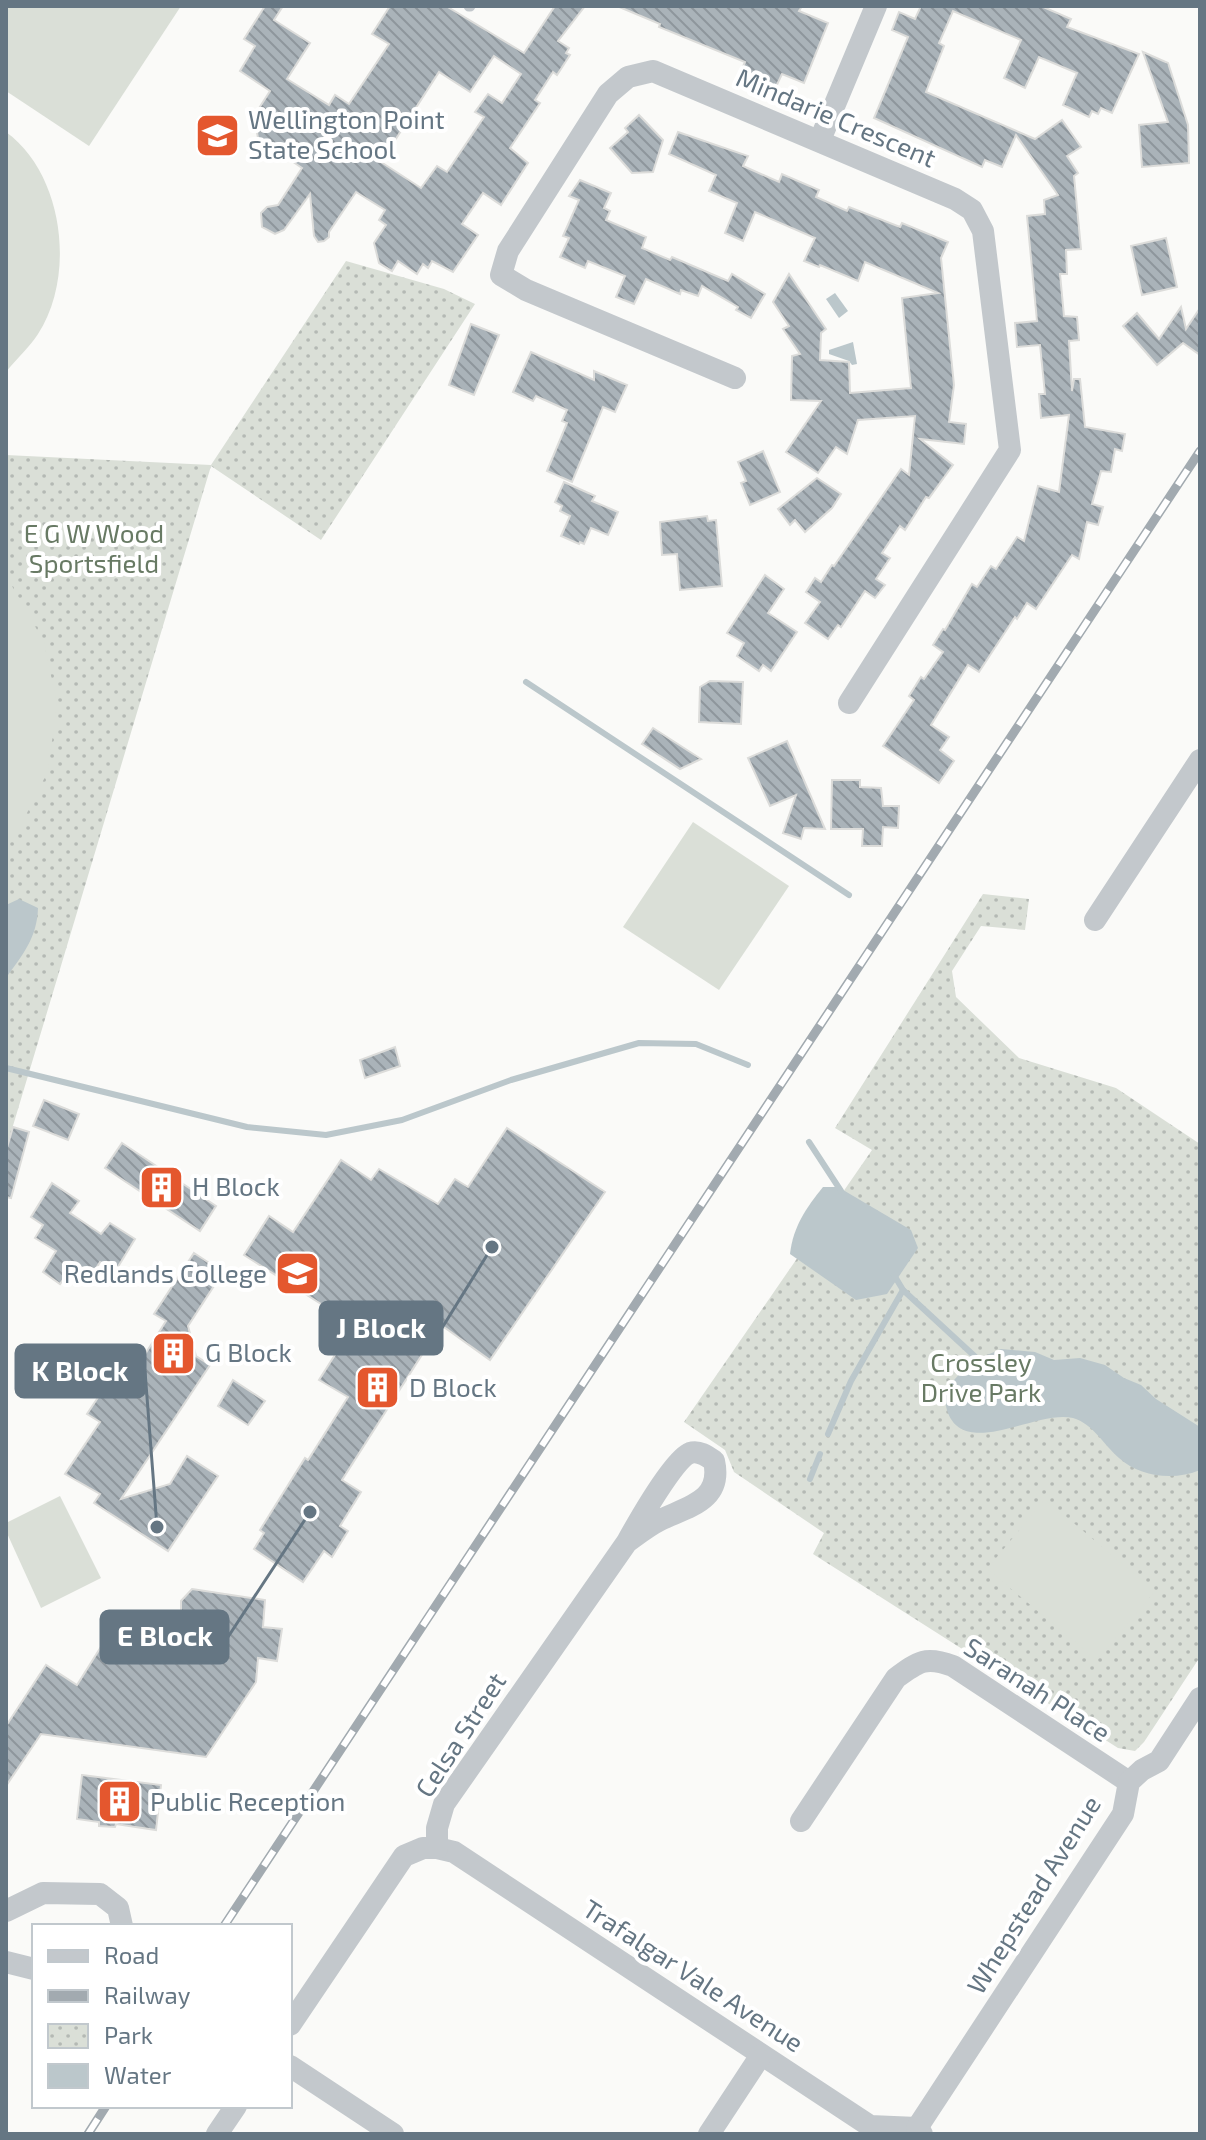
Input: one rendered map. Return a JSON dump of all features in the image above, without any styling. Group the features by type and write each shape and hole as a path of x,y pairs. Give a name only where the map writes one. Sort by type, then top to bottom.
{"street":[{"path":"820,140 876,6"},
{"name":"Mindarie Crescent","path":"735,378 526,290 501,275 508,251 608,94 628,77 653,71 820,140 955,199 972,210 983,231 1010,450 849,703"},
{"path":"1095,920 1200,760"},
{"name":"Celsa Street","path":"437,1848 437,1828 444,1804 627,1542"},
{"name":"Saranah Place","path":"801,1821 896,1678 916,1663 934,1659 953,1666 1129,1782"},
{"name":"Whepstead Avenue","path":"920,2131 1123,1814 1129,1782 1159,1761 1200,1698"},
{"path":"292,2022 404,1856 423,1848 437,1848"},
{"name":"Trafalgar Vale Avenue","path":"437,1848 454,1852 870,2126 920,2131"},
{"path":"6,1911 43,1893 100,1894 118,1908 122,1924"},
{"path":"6,1962 32,1968"},
{"path":"709,2134 761,2055"},
{"path":"292,2067 393,2134"},
{"path":"217,2134 235,2108"}],"green space":[{"path":"6,6 181,6 89,146 6,91"},
{"path":"6,132 26,150 41,173 52,199 60,256 50,310 35,339 6,372"},
{"name":"E G W Wood Sportsfield","path":"346,261 444,289 475,304 321,540 211,466 6,1149 6,455 211,465"},
{"path":"6,581 12,586 44,642 57,704 48,771 18,831 6,843"},
{"path":"693,822 789,886 719,990 623,927"},
{"name":"Crossley Drive Park","path":"983,894 1029,899 1025,930 981,926 952,971 956,997 1019,1058 1116,1088 1200,1144 1200,1657 1135,1751 1118,1748 813,1554 824,1533 734,1472 725,1450 684,1422 872,1150 835,1128"},
{"path":"60,1496 101,1578 41,1608 6,1531 6,1523"},
{"path":"1045,1499 1155,1591 1097,1660 987,1569"}],"water":[{"path":"835,293 848,311 839,318 826,299"},
{"path":"853,342 857,364 852,365 829,354 829,350"},
{"path":"19,899 38,908 37,919 28,945 6,978 6,905"},
{"path":"823,1187 838,1187 911,1230 918,1248 887,1294 856,1300 790,1254 801,1218"},
{"path":"1001,1349 1035,1352 1054,1360 1080,1358 1105,1365 1141,1385 1156,1399 1200,1427 1200,1470 1168,1476 1137,1469 1119,1458 1086,1425 1073,1418 1058,1417 986,1432 970,1432 957,1426 946,1408 949,1386 970,1365"}],"building":[{"path":"265,6 283,6 274,20 310,43 287,79 329,105 335,95 349,104 389,44 372,34 390,6 446,6 524,53 555,6 585,6 558,41 569,48 566,53 570,55 557,75 553,72 535,100 540,103 510,148 528,163 501,205 483,193 462,224 478,235 453,272 432,261 428,268 423,264 417,274 398,261 392,271 379,263 374,243 386,225 379,220 385,210 356,192 324,241 318,242 314,236 310,194 284,230 275,234 262,227 261,213 267,207 278,205 302,168 258,138 254,116 270,91 240,71 255,46 244,39","holes":["494,56 521,74 502,103 488,94 475,112 484,117 447,172 437,166 421,188 381,162 439,72 470,92"]},
{"path":"617,6 802,6 799,11 828,23 804,83 782,74 774,91 756,84 759,79 741,71 745,62 659,27 660,24"},
{"path":"921,6 1041,6 1071,19 1067,27 1139,54 1112,113 1101,108 1098,114 1092,111 1089,117 1063,105 1077,73 1039,57 1025,88 1004,78 1021,40 953,11 939,43 944,46 926,92 1035,139 1062,120 1081,147 1067,156 1078,173 1074,176 1081,249 1066,250 1067,274 1060,274 1064,316 1077,317 1079,340 1069,341 1072,391 1074,379 1080,379 1085,427 1125,434 1122,451 1115,449 1111,472 1101,471 1092,504 1103,507 1098,525 1087,522 1079,559 1072,555 1036,609 1027,603 979,672 968,665 931,725 949,737 940,750 954,761 939,783 883,746 914,700 909,696 921,677 924,679 943,652 933,645 972,584 977,587 991,566 996,569 1017,537 1024,541 1038,486 1059,492 1069,415 1041,418 1039,394 1045,394 1040,345 1017,347 1015,323 1037,321 1027,216 1045,214 1044,200 1058,195 1016,135 1002,167 985,160 982,167 874,118 908,37 892,30 899,12 915,19"},
{"path":"1143,52 1168,63 1188,125 1189,163 1142,167 1139,125 1168,122"},
{"path":"639,115 663,140 653,172 632,173 610,148 628,132 625,128"},
{"path":"678,132 748,156 743,166 779,182 782,174 819,190 816,197 847,211 849,207 900,227 902,223 948,242 941,258 954,385 949,422 966,424 964,444 920,439 953,465 929,498 926,497 905,530 900,526 882,553 890,558 876,579 885,585 875,598 865,591 841,627 838,625 828,639 805,623 820,602 806,592 815,578 821,582 834,566 901,469 909,475 915,416 858,420 847,454 836,447 818,473 786,452 821,401 791,400 792,356 800,354 783,329 789,326 773,302 789,274 826,329 821,333 820,360 849,362 850,393 911,388 902,298 938,293 865,262 858,281 804,261 815,238 755,212 743,241 725,233 737,203 709,191 716,175 669,154"},
{"path":"580,180 611,193 604,208 610,211 606,220 646,237 642,248 728,281 732,274 765,294 751,318 702,286 698,296 681,290 680,294 646,279 634,304 616,297 625,276 588,261 585,268 560,257 569,238 563,236 579,200 569,196"},
{"path":"1166,238 1177,287 1142,295 1131,246"},
{"path":"1181,307 1186,329 1200,308 1200,355 1183,343 1157,365 1123,326 1137,313 1159,339"},
{"path":"471,324 499,335 474,395 449,385"},
{"path":"531,352 594,380 594,371 627,385 615,412 603,407 572,482 547,471 567,423 562,421 567,410 536,396 533,401 513,392"},
{"path":"763,451 780,492 750,505 741,483 746,481 738,462"},
{"path":"817,478 841,494 832,508 805,532 795,520 790,525 778,509"},
{"path":"564,482 595,496 592,501 618,512 608,535 591,528 584,544 561,536 570,516 560,511 562,506 555,502"},
{"path":"707,516 708,521 716,520 722,586 680,590 677,554 662,555 660,522"},
{"path":"765,575 784,589 768,613 797,632 771,671 763,665 759,671 737,656 744,643 727,633"},
{"path":"710,681 743,682 741,724 699,722 700,687"},
{"path":"653,728 701,759 680,769 642,744"},
{"path":"787,741 825,829 804,828 801,839 783,833 796,795 770,806 748,758"},
{"path":"832,780 860,780 860,787 881,788 883,806 899,806 898,828 883,827 882,846 862,846 863,829 831,829"},
{"path":"395,1047 400,1066 365,1078 360,1060"},
{"path":"44,1100 79,1114 68,1140 33,1126"},
{"path":"13,1127 29,1132 11,1198 6,1197 6,1151"},
{"path":"507,1128 605,1192 490,1360 441,1325 342,1480 361,1492 340,1526 348,1531 332,1557 324,1551 303,1582 254,1549 264,1533 260,1530 348,1397 319,1380 354,1325 244,1255 269,1216 293,1232 341,1160 371,1180 379,1169 438,1204 455,1179 468,1187"},
{"name":"H Block","path":"122,1143 216,1206 200,1231 105,1168"},
{"path":"52,1183 79,1201 70,1213 101,1234 110,1223 135,1239 116,1270 100,1262 92,1275 75,1263 60,1284 43,1272 56,1251 35,1238 43,1225 31,1217"},
{"path":"194,1253 223,1272 188,1326 196,1356 210,1365 121,1499 170,1484 187,1456 218,1476 168,1551 94,1503 100,1494 65,1474 100,1422 87,1414 131,1348 144,1356 166,1321 154,1314"},
{"path":"233,1380 265,1401 248,1425 218,1406"},
{"path":"192,1589 265,1600 263,1627 282,1629 277,1661 258,1658 256,1682 206,1757 41,1734 6,1786 6,1726 46,1665 77,1685 114,1626 171,1635 176,1617 181,1614 181,1601"},
{"name":"Public Reception","path":"82,1775 161,1785 156,1830 116,1824 115,1827 99,1826 99,1822 77,1819"}],"waterway":[{"path":"526,682 849,895"},
{"path":"6,1068 247,1127 326,1135 402,1120 511,1080 639,1043 696,1044 748,1065"},
{"path":"809,1142 841,1191"},
{"path":"894,1275 903,1290 982,1363"},
{"path":"828,1434 851,1381 903,1290"},
{"path":"810,1479 820,1454"}],"railway":[{"path":"225,1924 1200,451"},
{"path":"88,2134 105,2108"}],"place":[{"name":"Wellington Point State School","path":"217,135"},
{"name":"H Block","path":"161,1187"},
{"name":"J Block","path":"492,1247"},
{"name":"Redlands College","path":"298,1274"},
{"name":"G Block","path":"174,1353"},
{"name":"D Block","path":"378,1388"},
{"name":"E Block","path":"310,1512"},
{"name":"K Block","path":"157,1527"},
{"name":"Public Reception","path":"119,1802"}]}
